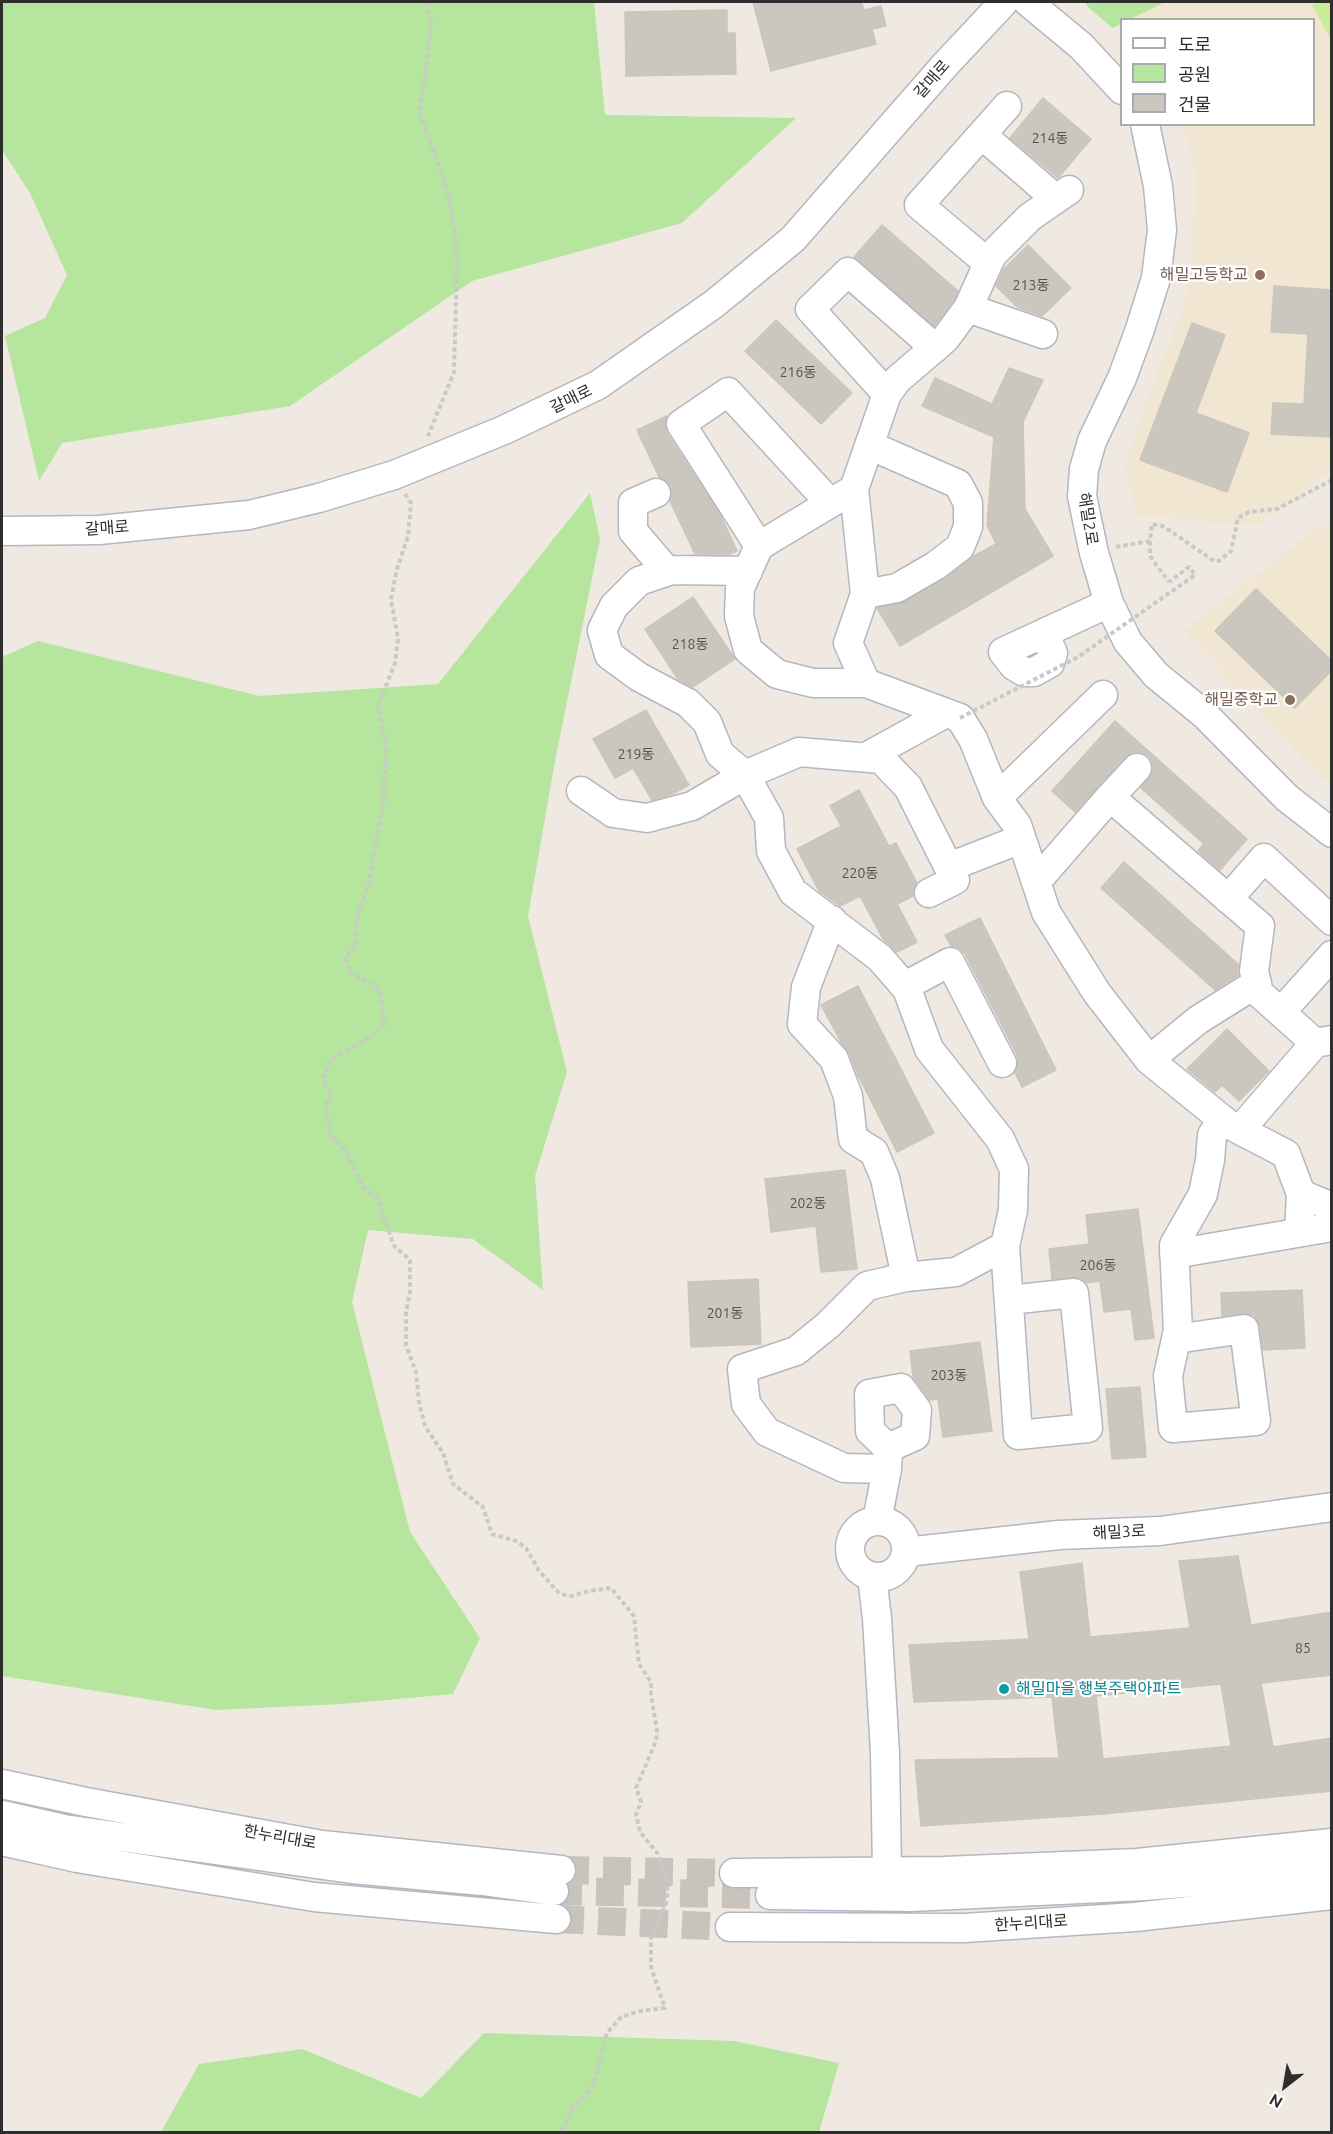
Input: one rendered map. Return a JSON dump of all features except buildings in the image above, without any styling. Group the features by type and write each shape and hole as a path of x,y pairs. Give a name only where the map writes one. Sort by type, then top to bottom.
{"street":[{"name":"갈매로","path":"2,531 99,530 249,515 319,498 406,471 504,430 598,386 714,304 793,239 945,65 1004,2"},
{"path":"1028,2 1081,46 1120,88"},
{"path":"988,263 919,205 1007,106"},
{"name":"해밀2로","path":"1145,126 1158,186 1162,230 1156,278 1122,378 1092,441 1084,478 1082,496 1094,553 1109,603 1128,642 1156,675 1205,715 1287,798 1332,833"},
{"path":"982,135 1063,195 1030,217 992,255 968,308 945,339 897,380 887,394 869,445 842,496 753,559 672,570 639,581 614,606 602,630 609,655 639,677 688,703 706,722 720,754 745,775 770,818 771,851 793,892 880,958 905,986 929,1049 1000,1139 1014,1169 1013,1210 1005,1246 1018,1435 1088,1428 1074,1293 1009,1300"},
{"path":"887,394 810,309 848,272 935,348"},
{"path":"968,308 1043,334"},
{"path":"753,559 681,424 728,392 842,496 865,594 848,643 866,683"},
{"path":"865,594 897,588 935,566 960,547 968,527 968,503 958,483 869,445"},
{"path":"656,493 633,503 633,531 667,571"},
{"path":"753,559 741,588 739,616 748,650 777,674 813,683 866,683 953,716 973,739 997,798 1017,825 1046,912 1097,993 1149,1060 1231,1125 1286,1154 1301,1194 1299,1232"},
{"path":"1044,633 1109,603"},
{"path":"997,798 1103,695"},
{"path":"866,758 953,716"},
{"path":"581,791 613,813 647,818 692,806 745,775 799,752 881,759 908,787 955,880 929,893"},
{"path":"1036,882 1137,768"},
{"path":"1110,797 1260,926 1254,971 1259,993 1323,1042 1231,1125 1212,1135 1203,1194 1174,1245 1178,1331 1176,1339"},
{"path":"949,867 1021,840"},
{"path":"1228,899 1264,858 1332,921"},
{"path":"832,920 806,987 802,1024 834,1059 848,1096 853,1139 874,1152 885,1178 906,1277"},
{"path":"1281,1012 1332,956"},
{"path":"905,986 950,962 1002,1063"},
{"path":"1149,1060 1198,1020 1257,983"},
{"path":"1301,1194 1332,1207"},
{"path":"1174,1254 1332,1227"},
{"path":"888,1459 844,1468 767,1432 746,1404 742,1369 796,1351 828,1325 867,1286 906,1277 956,1272 1005,1246"},
{"path":"877,1521 888,1459 889,1389"},
{"name":"해밀3로","path":"906,1552 1059,1535 1160,1531 1332,1507"},
{"path":"877,1521 887,1522 902,1534 906,1552 898,1569 881,1578 863,1574 856,1568 849,1551 850,1542 860,1527 877,1521"},
{"path":"872,1577 877,1618 885,1753 887,1872"},
{"name":"한누리대로","path":"2,1784 86,1802 322,1845 558,1881 482,1881 352,1869 64,1830 2,1815"},
{"path":"2,1841 77,1858 314,1897 556,1919"},
{"path":"734,1873 887,1872 1137,1863 1332,1843"},
{"path":"770,1895 912,1897 1156,1885 1332,1869"},
{"name":"한누리대로","path":"730,1927 964,1928 1135,1917 1332,1895"}],"path":[{"path":"426,2 431,19 425,80 419,111 447,189 455,232 457,262 454,372 406,471 411,503 408,536 397,569 391,599 398,639 395,663 378,706 386,746 382,803 369,883 358,913 355,945 345,958 350,973 369,982 380,991 384,1025 370,1037 330,1060 323,1080 332,1093 325,1107 331,1135 346,1151 363,1188 377,1198 394,1246 410,1260 406,1345 416,1372 419,1402 425,1426 442,1453 453,1484 483,1507 492,1534 516,1541 526,1548 539,1571 560,1594 571,1596 611,1588 634,1616 639,1664 651,1682 657,1730 656,1741 636,1788 641,1802 636,1815 640,1832 657,1854 668,1884 666,1904 651,1937 651,1967 665,2008 640,2011 621,2017 608,2033 592,2088 572,2110 561,2133"},
{"path":"953,716 1078,657 1195,575 1190,567 1169,582 1150,555 1149,541 1152,524 1163,526 1214,561 1219,561 1230,551 1238,518 1249,512 1277,509 1332,480"},
{"path":"1114,548 1149,541"}],"shaded area":[{"name":"해밀고등학교","path":"1167,2 1331,2 1331,471 1256,526 1137,515 1125,465 1146,401 1184,307 1193,244 1195,169 1183,126 1315,126 1315,18 1133,18"},
{"name":"해밀중학교","path":"1331,517 1331,786 1313,770 1183,631"}],"green space":[{"path":"2,2 594,2 605,115 796,118 682,223 472,281 290,406 62,443 39,481 5,336 45,318 67,275 30,193 2,150"},
{"path":"1086,2 1166,2 1132,18 1120,18 1120,24 1112,28 1086,5"},
{"path":"1319,2 1331,2 1331,40 1312,5"},
{"path":"590,493 600,539 555,761 528,916 567,1072 535,1176 543,1290 473,1239 368,1230 352,1302 410,1532 480,1638 453,1694 341,1704 216,1710 2,1676 2,657 38,641 259,696 438,684"},
{"path":"484,2033 734,2041 839,2063 819,2132 161,2132 199,2064 302,2049 421,2098"}],"tunnel":[{"path":"561,1870 734,1873"},
{"path":"554,1891 770,1895"},
{"path":"556,1919 730,1927"}],"place":[{"name":"해밀고등학교","path":"1260,275"},
{"name":"해밀중학교","path":"1290,700"},
{"name":"해밀마을 행복주택아파트","path":"1004,1689"}]}
